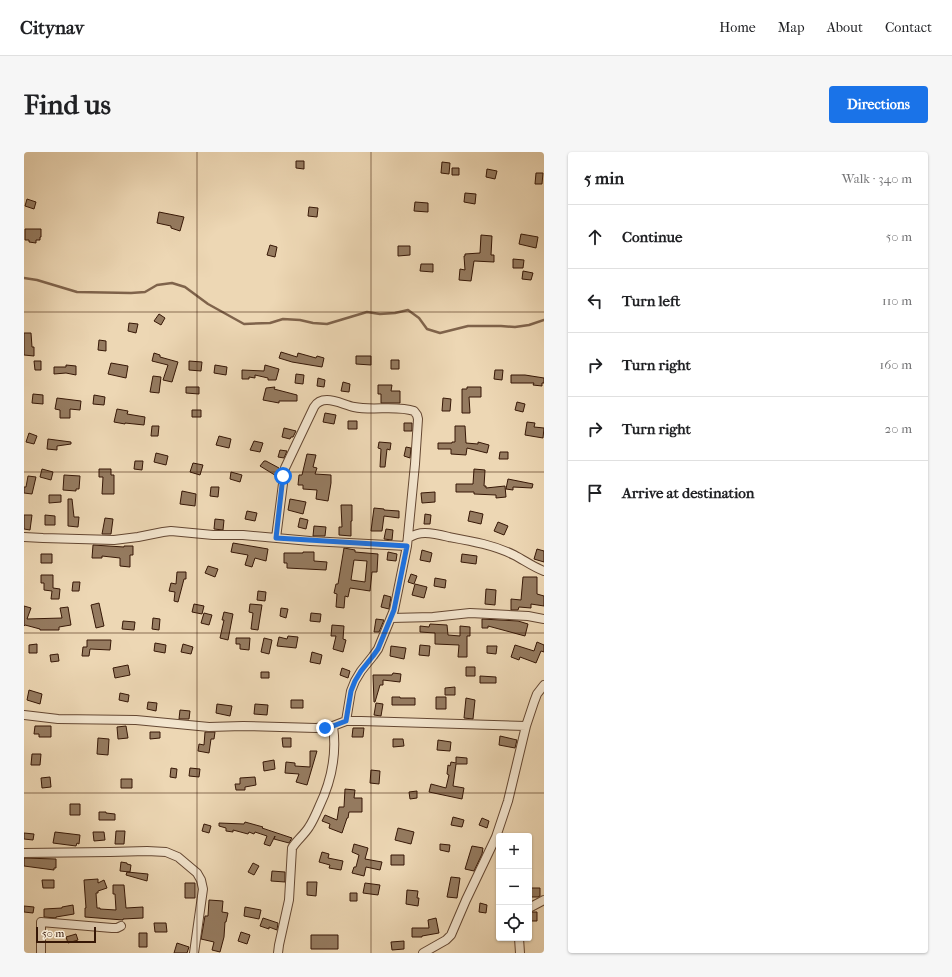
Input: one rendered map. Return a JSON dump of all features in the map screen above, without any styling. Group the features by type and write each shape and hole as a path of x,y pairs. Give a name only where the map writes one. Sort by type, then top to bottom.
{"street":[{"path":"276,538 285,468 317,403 322,400 333,400 361,408 414,411 418,420 415,464 407,542 394,610 378,649 355,681 350,697 346,721"},
{"path":"24,537 114,540 172,531 213,535 243,535 276,538 407,542 415,534 431,533 476,542 509,553 544,571"},
{"path":"391,618 433,617 470,613 528,616 544,619"},
{"path":"423,953 451,936 496,836 508,801 526,726 537,694 544,685"},
{"path":"24,715 58,719 136,720 209,727 243,726 316,728 333,726 346,721 526,726"},
{"path":"278,953 290,900 292,848 295,842 310,826 324,796 330,778 334,758 335,745 333,726"},
{"path":"24,853 147,851 166,852 178,857 197,873 201,880 203,889 194,953"},
{"path":"532,906 544,900"},
{"path":"41,953 42,922 112,928 117,928 120,926"},
{"path":"519,941 520,953"}],"building":[{"path":"296,161 304,161 304,169 296,168"},
{"path":"442,162 450,163 449,174 441,173"},
{"path":"452,168 459,168 459,175 452,175"},
{"path":"487,169 497,171 495,179 486,177"},
{"path":"536,173 543,173 542,184 535,184"},
{"path":"465,193 476,194 475,204 464,202"},
{"path":"27,199 36,202 34,209 25,206"},
{"path":"415,202 428,203 428,212 414,211"},
{"path":"309,207 318,208 317,217 308,216"},
{"path":"159,212 184,217 180,231 171,228 171,226 157,223"},
{"path":"25,229 41,229 40,240 36,240 36,243 25,240"},
{"path":"521,234 538,237 536,248 519,244"},
{"path":"481,235 492,236 491,255 494,255 494,262 474,261 471,281 459,280 460,269 465,270 465,254 480,253"},
{"path":"270,245 277,247 275,257 267,255"},
{"path":"398,246 410,246 410,255 398,256"},
{"path":"513,259 524,260 523,268 513,268"},
{"path":"421,264 433,264 433,272 420,271"},
{"path":"523,271 533,273 531,280 522,279"},
{"path":"159,314 165,318 161,325 154,321"},
{"path":"129,323 138,324 136,333 128,331"},
{"path":"24,333 31,333 34,356 24,355"},
{"path":"99,340 106,341 106,351 98,350"},
{"path":"281,352 297,357 298,353 316,358 317,356 324,358 322,367 292,362 279,358"},
{"path":"154,353 160,355 160,357 178,362 172,382 163,380 168,365 152,361"},
{"path":"356,356 371,356 371,365 356,364"},
{"path":"391,360 399,360 399,369 391,369"},
{"path":"34,361 41,361 41,370 35,370"},
{"path":"189,361 202,362 201,371 189,370"},
{"path":"111,363 128,366 126,378 108,374"},
{"path":"66,365 76,366 76,375 66,373 54,374 54,367 66,367"},
{"path":"215,365 227,367 226,375 214,373"},
{"path":"265,365 279,369 276,380 268,380 268,378 255,375 255,378 249,377 249,379 242,379 242,370 264,371"},
{"path":"495,370 503,370 502,380 494,379"},
{"path":"296,374 304,375 303,384 295,383"},
{"path":"511,375 525,375 544,378 544,383 542,383 542,386 533,385 534,383 511,383"},
{"path":"153,376 161,377 159,393 150,392"},
{"path":"318,378 325,380 324,387 317,386"},
{"path":"343,382 350,384 349,392 341,391"},
{"path":"378,385 392,385 391,391 400,391 400,403 381,403 381,394 378,394"},
{"path":"186,387 199,387 199,394 186,393"},
{"path":"275,387 274,389 297,395 297,401 279,401 279,403 263,400 266,388"},
{"path":"467,387 481,387 481,397 469,397 470,413 462,413 462,389 467,389"},
{"path":"33,394 43,395 43,404 32,403"},
{"path":"94,395 105,397 104,405 93,404"},
{"path":"57,398 81,401 80,410 70,409 70,418 60,418 60,410 55,409"},
{"path":"443,398 451,399 450,411 442,411"},
{"path":"517,402 525,404 523,412 515,410"},
{"path":"117,409 128,411 127,414 145,417 144,425 114,422"},
{"path":"192,410 201,410 201,417 192,417"},
{"path":"325,413 336,415 334,424 323,422"},
{"path":"348,421 357,421 357,429 348,429"},
{"path":"527,422 535,423 534,427 544,428 543,438 525,435"},
{"path":"404,423 412,423 412,431 404,431"},
{"path":"152,426 159,426 158,436 151,436"},
{"path":"455,426 465,426 466,443 478,444 478,442 489,445 487,453 467,448 466,455 451,454 451,449 438,449 438,443 455,442"},
{"path":"284,428 296,431 293,437 290,439 282,437"},
{"path":"29,433 37,436 34,444 26,442"},
{"path":"219,436 231,439 229,448 216,445"},
{"path":"48,439 71,442 71,444 57,446 57,450 47,449"},
{"path":"254,441 263,443 260,452 250,450"},
{"path":"379,442 391,443 390,450 387,449 385,467 380,467 381,449 378,448"},
{"path":"406,447 411,448 410,458 404,456"},
{"path":"280,450 287,451 284,458 278,457"},
{"path":"500,452 508,452 508,459 499,459"},
{"path":"156,453 168,456 166,465 154,462"},
{"path":"307,454 316,455 313,467 317,468 315,474 331,475 328,501 316,499 317,490 303,489 303,485 298,485 299,475 302,475"},
{"path":"135,461 143,461 142,470 134,469"},
{"path":"264,461 279,468 278,477 260,466"},
{"path":"193,463 203,465 200,475 190,472"},
{"path":"42,469 53,472 51,480 40,477"},
{"path":"99,469 111,469 111,475 114,475 114,494 102,494 103,477 99,477"},
{"path":"474,469 485,470 484,486 486,486 486,488 505,486 506,497 496,498 496,495 474,494 474,492 456,492 456,484 473,484"},
{"path":"231,472 242,475 240,482 230,479"},
{"path":"64,475 80,476 79,489 76,489 76,491 63,490"},
{"path":"28,476 36,477 32,494 24,493 24,487 26,487"},
{"path":"508,479 533,484 532,488 513,487 513,490 506,489"},
{"path":"211,487 219,487 218,497 210,496"},
{"path":"182,491 196,494 195,506 180,504"},
{"path":"435,492 435,502 422,503 421,493"},
{"path":"49,495 61,495 61,502 49,503"},
{"path":"68,499 72,499 74,517 79,517 78,527 68,526"},
{"path":"290,499 306,502 303,514 288,510"},
{"path":"341,505 352,505 351,536 339,535 339,527 342,527"},
{"path":"374,508 399,511 399,518 384,516 382,531 371,531"},
{"path":"247,511 257,513 255,521 245,519"},
{"path":"470,511 483,514 481,524 468,521"},
{"path":"425,514 431,515 430,524 424,524"},
{"path":"24,515 32,515 30,530 24,529"},
{"path":"45,515 55,516 55,525 45,525"},
{"path":"105,518 113,519 111,534 102,534"},
{"path":"300,518 308,520 306,529 298,527"},
{"path":"215,519 224,520 223,530 214,529"},
{"path":"498,522 508,526 504,535 494,531"},
{"path":"314,526 326,527 325,536 313,536"},
{"path":"386,529 393,530 392,540 384,539"},
{"path":"233,543 268,549 266,561 255,558 252,567 245,565 248,555 231,552"},
{"path":"93,545 124,547 133,546 133,555 130,555 130,567 120,566 120,558 102,556 102,558 92,558"},
{"path":"344,548 355,550 355,552 378,554 377,572 372,572 370,591 350,588 348,597 345,596 344,608 336,607 337,594 334,593 336,584 338,584","holes":["354,560 367,561 365,582 351,580"]},
{"path":"537,549 544,551 544,562 534,559"},
{"path":"422,550 432,553 430,562 420,560"},
{"path":"314,552 314,561 327,562 326,570 287,568 287,563 284,563 284,553"},
{"path":"388,552 397,554 396,561 387,560"},
{"path":"41,554 52,554 52,563 41,563"},
{"path":"462,554 477,556 476,564 461,562"},
{"path":"208,566 218,569 215,577 205,573"},
{"path":"177,572 186,572 186,579 184,579 178,602 174,601 175,592 169,591 171,583 176,584"},
{"path":"411,574 417,576 414,584 408,582"},
{"path":"41,575 53,575 53,588 60,589 59,599 51,599 52,591 44,590 44,583 41,583"},
{"path":"523,577 537,577 537,594 544,596 544,606 531,604 531,608 519,607 518,610 511,610 511,599 521,600"},
{"path":"435,578 446,580 445,588 434,586"},
{"path":"73,582 80,582 79,591 72,591"},
{"path":"415,584 427,587 424,598 412,595"},
{"path":"486,589 496,590 495,605 485,604"},
{"path":"258,591 266,592 265,601 257,600"},
{"path":"384,595 391,597 389,609 381,607"},
{"path":"99,603 104,626 96,628 91,605"},
{"path":"194,604 204,606 202,614 192,612"},
{"path":"250,604 262,605 258,630 251,629 253,613 249,612"},
{"path":"24,606 31,608 27,619 62,618 60,608 68,607 71,625 59,627 59,630 40,630 25,625 24,626"},
{"path":"281,608 288,609 286,618 280,616"},
{"path":"224,612 233,614 228,640 220,638 224,620 222,620"},
{"path":"204,613 212,615 209,625 201,623"},
{"path":"311,613 321,614 320,622 310,621"},
{"path":"153,618 160,619 159,630 152,629"},
{"path":"376,619 384,620 379,632 374,632"},
{"path":"482,619 518,621 528,624 525,636 488,626 488,628 482,628"},
{"path":"123,621 135,622 134,630 122,629"},
{"path":"430,624 447,625 448,635 460,636 460,626 470,627 470,636 467,636 467,657 458,657 459,645 435,644 435,633 420,632 420,626 429,627"},
{"path":"332,625 344,626 343,639 346,640 343,652 333,649 336,636 331,636"},
{"path":"288,636 298,637 296,648 277,646 279,637 287,639"},
{"path":"236,638 250,638 249,650 240,649 240,644 236,644"},
{"path":"264,638 272,640 269,654 261,652"},
{"path":"87,640 111,640 110,650 90,649 89,656 82,656 83,647 87,647"},
{"path":"537,642 544,645 544,652 541,651 536,663 520,657 519,660 511,657 515,645 534,651"},
{"path":"155,643 166,645 165,653 154,651"},
{"path":"37,644 37,653 29,653 29,645"},
{"path":"183,644 193,647 191,654 181,652"},
{"path":"420,645 430,646 429,656 419,655"},
{"path":"391,646 406,648 404,659 390,656"},
{"path":"487,646 497,646 496,654 487,653"},
{"path":"312,652 322,655 320,664 310,662"},
{"path":"58,654 59,661 51,662 50,655"},
{"path":"128,665 130,675 115,678 113,668"},
{"path":"466,667 475,667 475,676 466,676"},
{"path":"342,668 350,671 348,678 340,675"},
{"path":"261,672 269,672 269,678 261,678"},
{"path":"393,673 401,674 400,682 383,680 383,685 380,685 374,702 373,675 392,675"},
{"path":"480,676 496,677 496,683 480,683"},
{"path":"455,687 455,695 445,695 445,688"},
{"path":"29,690 42,694 40,704 27,700"},
{"path":"120,693 129,695 128,702 119,700"},
{"path":"392,697 415,698 415,705 392,705"},
{"path":"436,697 446,697 446,709 436,709"},
{"path":"466,698 475,700 473,719 464,718"},
{"path":"291,700 303,700 303,708 291,708"},
{"path":"148,702 157,703 156,711 147,709"},
{"path":"376,703 383,704 381,716 374,715"},
{"path":"217,704 232,706 230,716 216,713"},
{"path":"255,704 268,705 267,715 254,714"},
{"path":"180,710 190,711 189,719 179,719"},
{"path":"35,726 51,726 51,737 39,737 39,734 34,734"},
{"path":"126,726 128,738 118,739 117,727"},
{"path":"353,728 364,728 363,737 352,737"},
{"path":"150,732 160,732 160,738 150,739"},
{"path":"205,732 215,732 214,739 211,739 209,753 198,751 199,744 204,745"},
{"path":"500,736 517,740 515,748 499,745"},
{"path":"98,738 109,739 108,755 97,754"},
{"path":"282,738 291,738 291,747 283,747"},
{"path":"393,739 403,739 404,746 393,747"},
{"path":"438,740 451,742 450,751 437,750"},
{"path":"310,751 317,751 307,785 296,782 299,774 285,773 286,762 295,763 295,766 310,767"},
{"path":"32,754 41,754 40,765 31,765"},
{"path":"456,757 467,758 467,764 456,764 453,786 464,788 462,799 429,792 431,784 446,788 449,775 447,774 448,765 450,766 451,762 456,763"},
{"path":"274,760 275,769 264,771 263,762"},
{"path":"171,768 177,769 176,778 170,777"},
{"path":"190,768 200,769 199,777 189,776"},
{"path":"371,770 380,771 379,784 370,783"},
{"path":"50,777 51,787 42,788 41,778"},
{"path":"255,777 256,785 245,787 245,790 236,790 235,784 240,784 240,778"},
{"path":"121,779 132,779 132,788 121,788"},
{"path":"345,789 355,790 354,798 362,798 362,812 349,812 342,833 329,828 330,824 322,821 325,815 337,820 339,807 344,807"},
{"path":"417,791 417,798 410,799 409,792"},
{"path":"70,804 80,804 80,815 70,815"},
{"path":"99,812 115,814 115,820 99,820"},
{"path":"453,817 464,820 462,827 451,825"},
{"path":"482,818 489,821 487,828 479,825"},
{"path":"245,822 292,838 289,843 274,839 275,836 270,846 264,844 267,836 255,832 254,834 249,832 248,834 233,830 233,832 226,831 226,828 219,826 219,823 244,824"},
{"path":"204,824 211,826 209,833 202,831"},
{"path":"398,828 414,832 411,844 395,840"},
{"path":"116,831 125,831 124,844 115,844"},
{"path":"55,832 80,835 79,844 77,843 76,846 53,843"},
{"path":"93,832 104,832 105,840 94,841"},
{"path":"24,833 34,834 33,840 24,839"},
{"path":"354,844 368,848 365,859 382,862 380,870 366,867 364,876 352,873 354,867 356,867 359,855 352,852"},
{"path":"440,844 450,845 449,852 440,850"},
{"path":"472,846 483,848 482,854 474,871 465,869"},
{"path":"322,852 329,854 328,858 343,861 341,870 329,868 330,865 319,862"},
{"path":"391,855 404,855 404,865 391,865"},
{"path":"24,858 56,859 56,868 54,868 54,870 24,866"},
{"path":"121,862 131,865 130,872 120,871"},
{"path":"253,863 259,866 254,875 248,872"},
{"path":"272,871 285,872 285,882 271,881"},
{"path":"127,872 148,874 147,881 126,875"},
{"path":"451,877 460,878 457,898 447,897"},
{"path":"98,879 98,883 104,880 107,888 96,893 97,908 116,910 113,885 124,885 126,908 143,907 143,918 123,920 85,917 86,908 84,880"},
{"path":"42,880 54,880 54,888 43,888"},
{"path":"307,882 317,882 316,896 307,895"},
{"path":"185,883 195,883 195,898 185,898"},
{"path":"365,883 380,885 378,895 363,893"},
{"path":"532,888 540,888 540,896 532,897"},
{"path":"407,890 418,891 418,906 406,904"},
{"path":"350,893 357,893 357,901 350,901"},
{"path":"209,900 223,901 222,912 228,913 220,952 212,950 214,942 201,939 205,916 208,916"},
{"path":"480,903 487,905 486,913 479,912"},
{"path":"73,905 74,914 56,918 44,917 44,909 62,908"},
{"path":"24,906 34,907 33,913 24,912"},
{"path":"245,907 261,910 259,919 244,916"},
{"path":"532,912 537,912 537,921 532,921"},
{"path":"263,918 278,923 277,930 260,926"},
{"path":"436,918 439,933 422,937 412,937 412,928 429,928 428,920"},
{"path":"154,923 166,923 167,932 155,932"},
{"path":"241,932 250,935 247,944 238,941"},
{"path":"139,933 147,933 147,947 139,947"},
{"path":"76,934 78,940 68,943 66,937"},
{"path":"311,935 338,935 338,949 311,949"},
{"path":"404,941 404,949 392,950 391,942"},
{"path":"177,943 189,947 187,953 174,953"}],"waterway":[{"path":"24,278 37,280 77,292 145,292 157,285 172,283 185,287 208,304 244,324 270,323 283,319 327,324 367,312 380,314 408,310 419,318 427,329 440,333 468,326 515,327 529,325 544,320"}],"route":[{"path":"283,476 276,538 407,546 394,610 378,649 355,681 351,691 346,721 325,728"}]}
